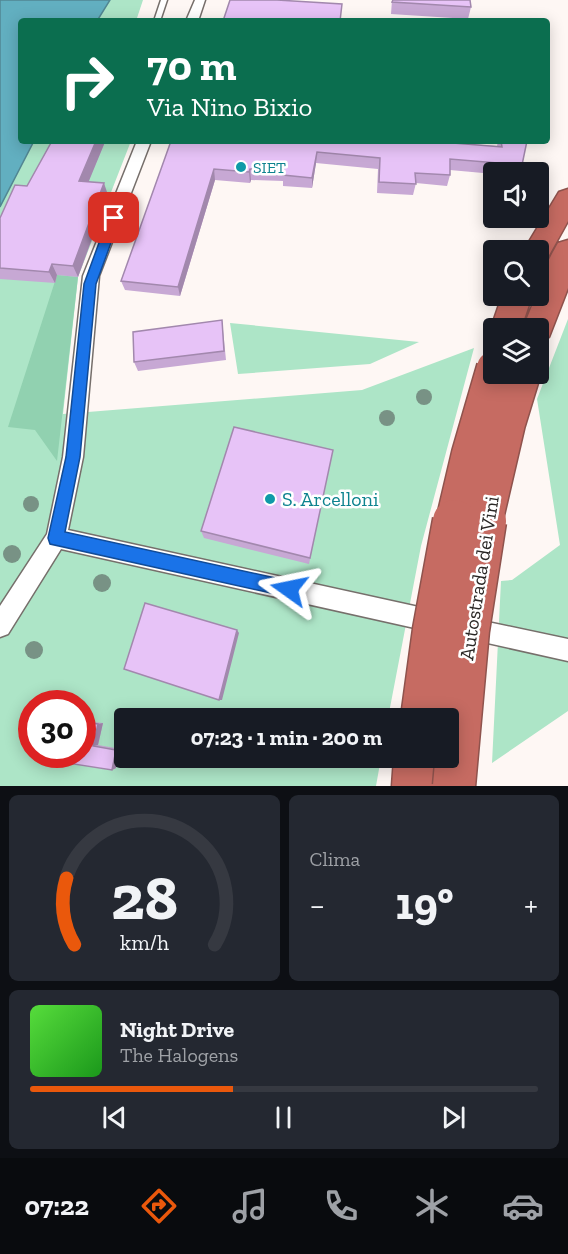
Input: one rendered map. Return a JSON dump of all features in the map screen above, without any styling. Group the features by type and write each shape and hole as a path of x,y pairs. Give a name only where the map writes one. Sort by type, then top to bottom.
{"highway":[{"path":"544,240 568,198"},
{"path":"542,318 568,250"},
{"name":"Autostrada dei Vini","path":"423,708 430,653 452,524 489,384"},
{"name":"Autostrada dei Vini","path":"454,786 477,573 495,474 519,384"},
{"path":"415,786 416,768"}],"street":[{"path":"193,18 200,0"},
{"path":"0,626 56,538 73,457 92,276 143,144"},
{"path":"56,538 568,650"}],"lane":[{"path":"159,18 164,0"}],"green space":[{"path":"110,0 143,0 137,18 99,18"},
{"path":"32,144 130,144 78,277 63,414 362,390 474,348 421,546 390,708 114,708 114,768 379,768 376,786 0,786 0,207"},
{"path":"57,275 78,277 57,461 35,430 8,427"},
{"path":"568,319 568,711 492,763 501,581 512,580 560,545 537,399 543,384 549,384 549,368"},
{"path":"230,323 419,342 370,364 238,374"}],"water":[{"path":"0,0 110,0 99,18 18,18 18,144 32,144 0,207"}],"building":[{"path":"230,0 342,4 340,18 224,18"},
{"path":"393,0 470,0 471,7 392,2"},
{"path":"50,144 95,144 79,181 104,183 73,266 52,264 49,272 0,268 0,218 15,185 27,186"},
{"path":"170,144 465,144 502,147 502,144 526,144 523,162 450,159 450,175 415,173 416,184 379,182 380,158 317,152 312,178 283,175 284,171 250,169 249,172 214,169 178,287 121,281"},
{"path":"222,320 224,351 134,362 133,332"},
{"name":"S. Arcelloni","path":"234,427 333,450 310,558 201,531"},
{"path":"145,603 237,630 219,700 124,669"},
{"path":"96,747 114,750 112,770 96,768"}],"place":[{"name":"SIET","path":"241,167"},
{"name":"S. Arcelloni","path":"270,499"}],"route":[{"path":"114,218 90,284 73,457 56,538 289,589"}]}
